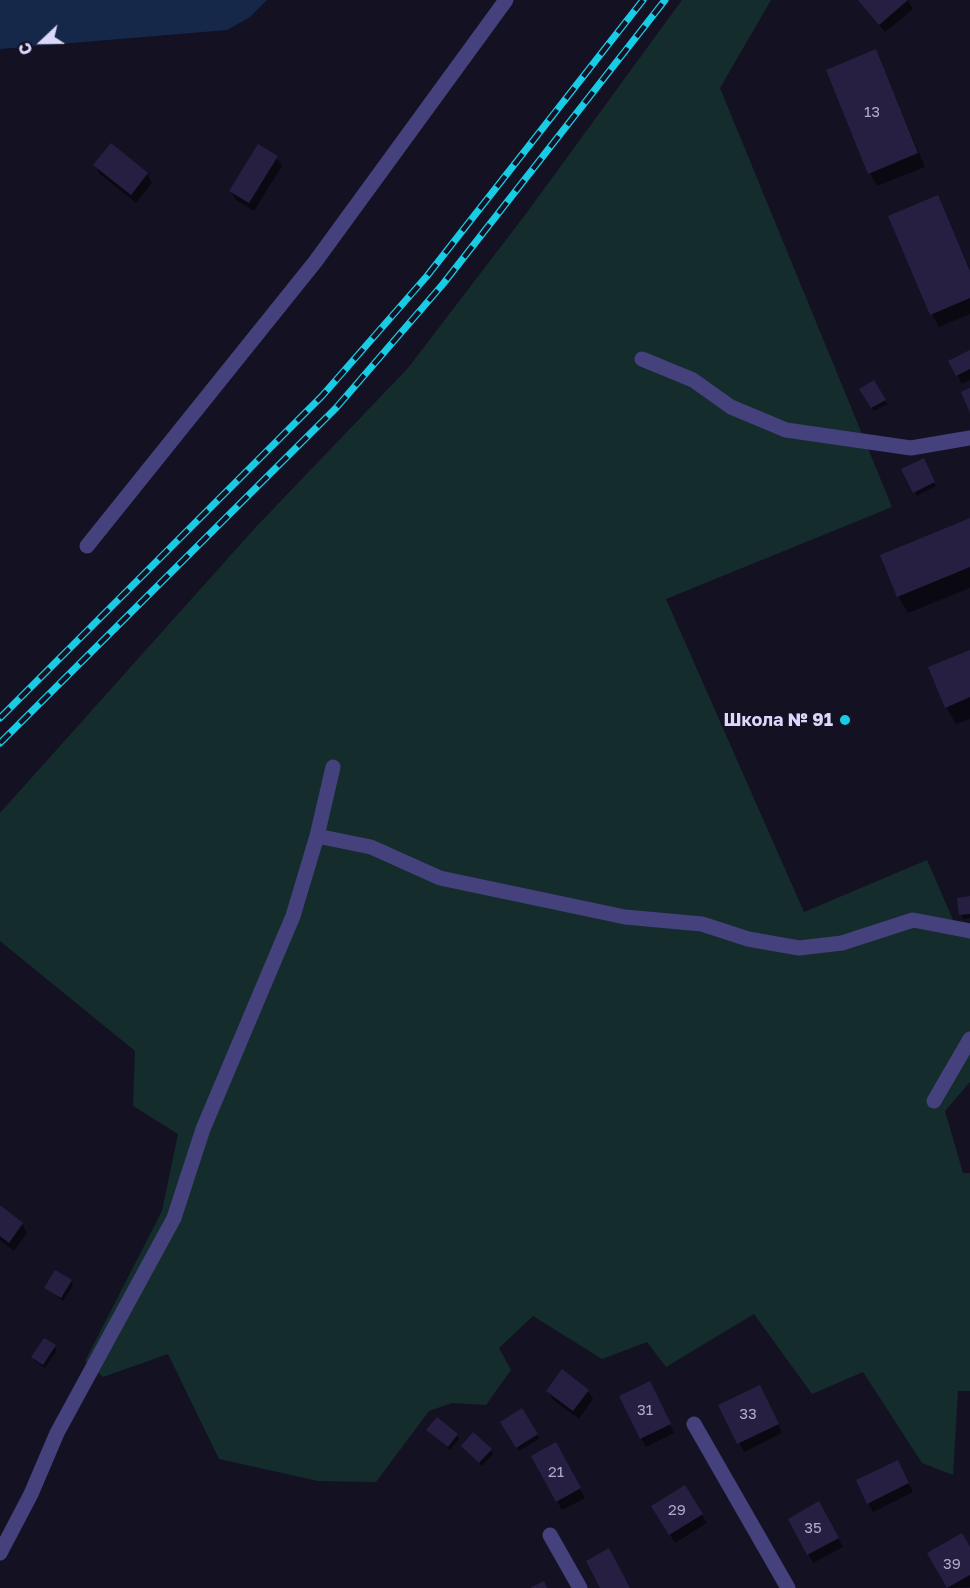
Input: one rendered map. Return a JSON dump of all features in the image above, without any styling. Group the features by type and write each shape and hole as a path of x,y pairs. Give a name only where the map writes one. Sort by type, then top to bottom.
{"street":[{"path":"87,546 315,262 506,0"},
{"path":"642,359 693,380 731,407 786,430 911,448 970,438"},
{"path":"0,1553 31,1494 57,1433 174,1218 203,1129 293,916 317,837 333,767"},
{"path":"317,837 371,847 440,878 625,917 702,924 748,939 799,948 842,942 913,920 970,931"},
{"path":"934,1101 970,1040"},
{"path":"694,1424 788,1588"},
{"path":"550,1535 580,1588"}],"green space":[{"path":"682,0 771,0 720,88 892,507 666,599 804,912 927,860 954,922 970,936 970,1082 945,1111 963,1173 970,1173 970,1391 958,1391 953,1475 922,1463 863,1372 812,1394 754,1314 666,1367 647,1342 602,1359 533,1316 499,1348 511,1370 486,1405 452,1403 429,1411 376,1482 318,1481 219,1459 168,1354 103,1377 85,1361 162,1211 178,1134 133,1106 135,1051 0,941 0,813 255,528 408,368 525,215"}],"water":[{"path":"0,0 267,0 250,17 227,30 0,49"}],"building":[{"path":"858,0 908,0 879,25"},
{"path":"876,49 918,153 868,174 826,70"},
{"path":"111,143 148,173 131,195 93,165"},
{"path":"258,144 278,156 249,203 229,191"},
{"path":"938,195 970,271 970,298 930,315 888,216"},
{"path":"970,350 970,369 956,376 948,361"},
{"path":"874,380 886,400 871,408 859,389"},
{"path":"970,388 970,413 961,392"},
{"path":"924,458 935,482 913,493 901,469"},
{"path":"970,518 970,567 897,597 880,555"},
{"path":"970,650 970,697 945,708 928,667"},
{"path":"970,896 970,914 959,915 957,898"},
{"path":"0,1205 23,1223 9,1243 0,1236"},
{"path":"55,1270 72,1280 61,1298 44,1288"},
{"path":"44,1338 56,1345 43,1365 31,1357"},
{"path":"562,1369 589,1390 573,1411 546,1391"},
{"path":"650,1381 671,1424 640,1439 619,1396"},
{"path":"760,1385 779,1424 737,1444 718,1405"},
{"path":"522,1408 538,1434 516,1448 500,1422"},
{"path":"437,1417 458,1434 448,1447 426,1430"},
{"path":"473,1432 492,1449 479,1463 461,1446"},
{"path":"556,1442 581,1488 556,1502 531,1456"},
{"path":"898,1460 909,1483 867,1504 856,1480"},
{"path":"685,1485 703,1514 669,1535 651,1506"},
{"path":"819,1501 839,1538 807,1555 788,1519"},
{"path":"962,1533 970,1547 970,1575 947,1588 927,1553"},
{"path":"609,1548 630,1588 600,1588 586,1561"},
{"path":"544,1581 547,1588 530,1588"}],"railway":[{"path":"0,718 322,396 427,276 643,0"},
{"path":"0,743 336,408 443,284 665,0"}],"place":[{"name":"Школа № 91","path":"845,720"}]}
